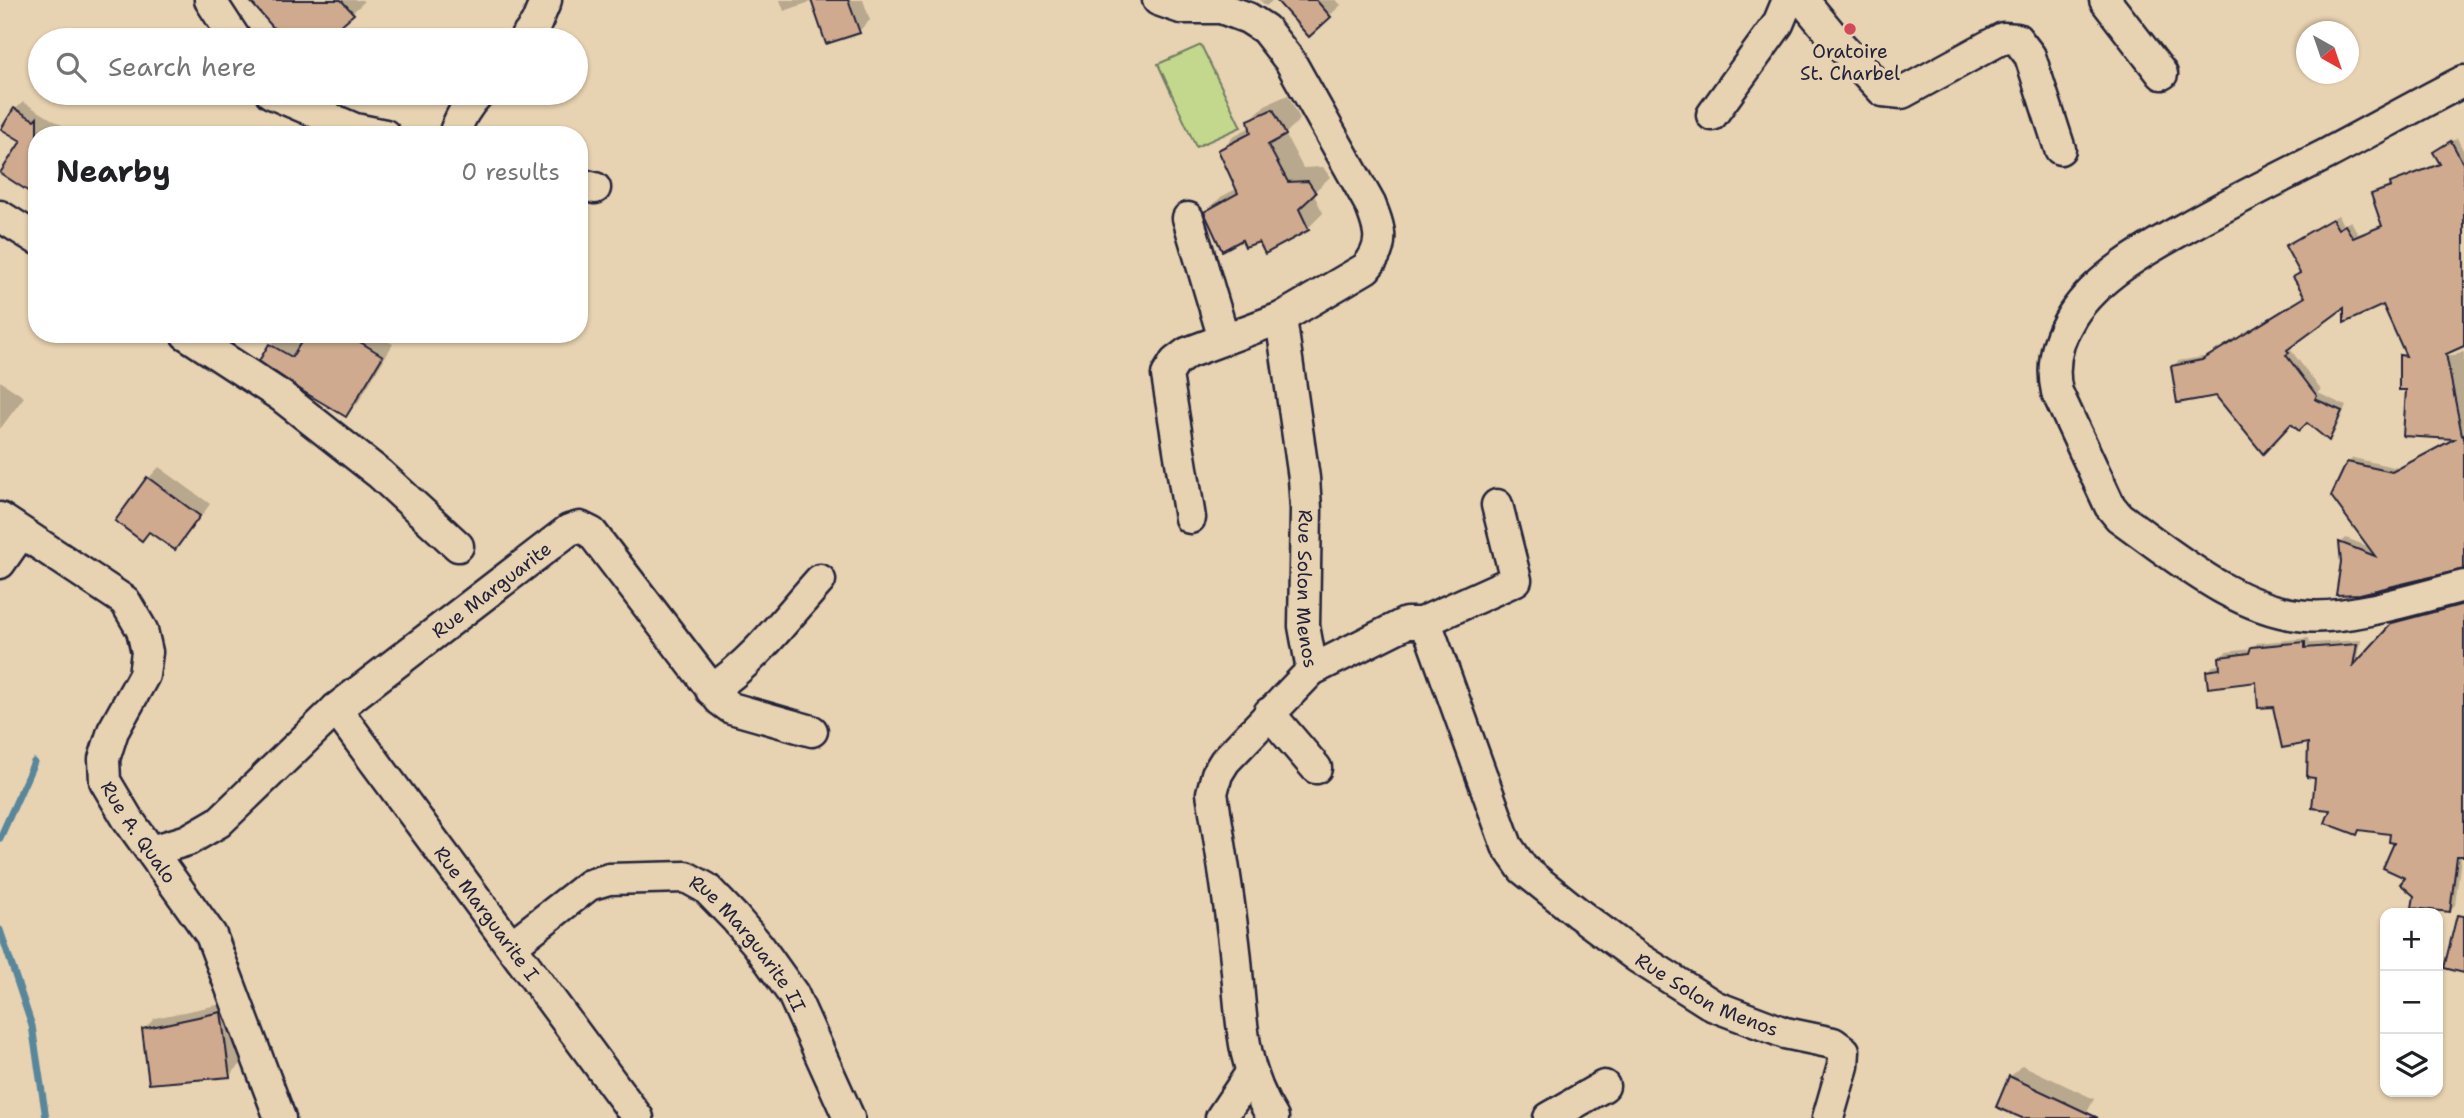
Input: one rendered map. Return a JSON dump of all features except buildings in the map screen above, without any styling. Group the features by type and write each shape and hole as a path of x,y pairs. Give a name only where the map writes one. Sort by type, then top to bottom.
{"street":[{"path":"210,0 228,28"},
{"path":"533,28 546,0"},
{"path":"1158,0 1181,8 1221,8 1248,18 1265,29 1290,61 1370,204 1378,225 1380,243 1366,268 1280,318 1187,353 1175,362 1167,375 1190,518"},
{"path":"1712,115 1778,24 1788,0"},
{"path":"1803,0 1883,91 1902,93 2003,38 2017,38 2030,56 2060,149"},
{"path":"2105,0 2162,74"},
{"path":"2464,81 2137,255 2101,285 2073,315 2056,354 2053,375 2057,392 2110,506 2119,517 2217,584 2266,609 2307,617 2337,615 2464,586"},
{"path":"299,105 348,126"},
{"path":"456,126 468,105"},
{"path":"0,216 28,233"},
{"path":"1188,218 1224,340"},
{"name":"Rue Solon Menos","path":"1280,318 1304,478 1304,626 1312,670 1406,623 1420,623 1430,633 1507,846 1523,869 1637,957 1714,1006 1785,1033 1833,1043 1844,1051 1843,1066 1828,1118"},
{"path":"200,343 281,396 380,474 458,546"},
{"path":"1420,623 1516,580 1497,505"},
{"path":"0,563 11,526"},
{"name":"Rue A. Qualo","path":"11,526 125,601 142,630 147,652 144,675 113,731 104,759 105,781 127,818 211,935 280,1118"},
{"name":"Rue Marguarite","path":"152,851 188,840 219,822 336,709 569,530 580,527 592,533 720,700 732,708 812,731"},
{"path":"711,690 753,657 820,580"},
{"path":"1273,1118 1251,1073 1244,1047 1234,943 1212,793 1217,774 1225,761 1312,670"},
{"name":"Rue Marguarite I","path":"336,709 638,1118"},
{"path":"1269,713 1316,768"},
{"name":"Rue Marguarite II","path":"511,946 589,885 609,879 686,877 706,888 735,918 793,994 849,1118"},
{"path":"1221,1118 1251,1073"},
{"path":"1549,1118 1604,1086"}],"green space":[{"path":"1201,45 1241,127 1196,147 1158,64"}],"waterway":[{"path":"0,838 34,762"},
{"path":"0,930 32,1026 46,1118"}],"place":[{"name":"Oratoire St. Charbel","path":"1850,29"}]}
